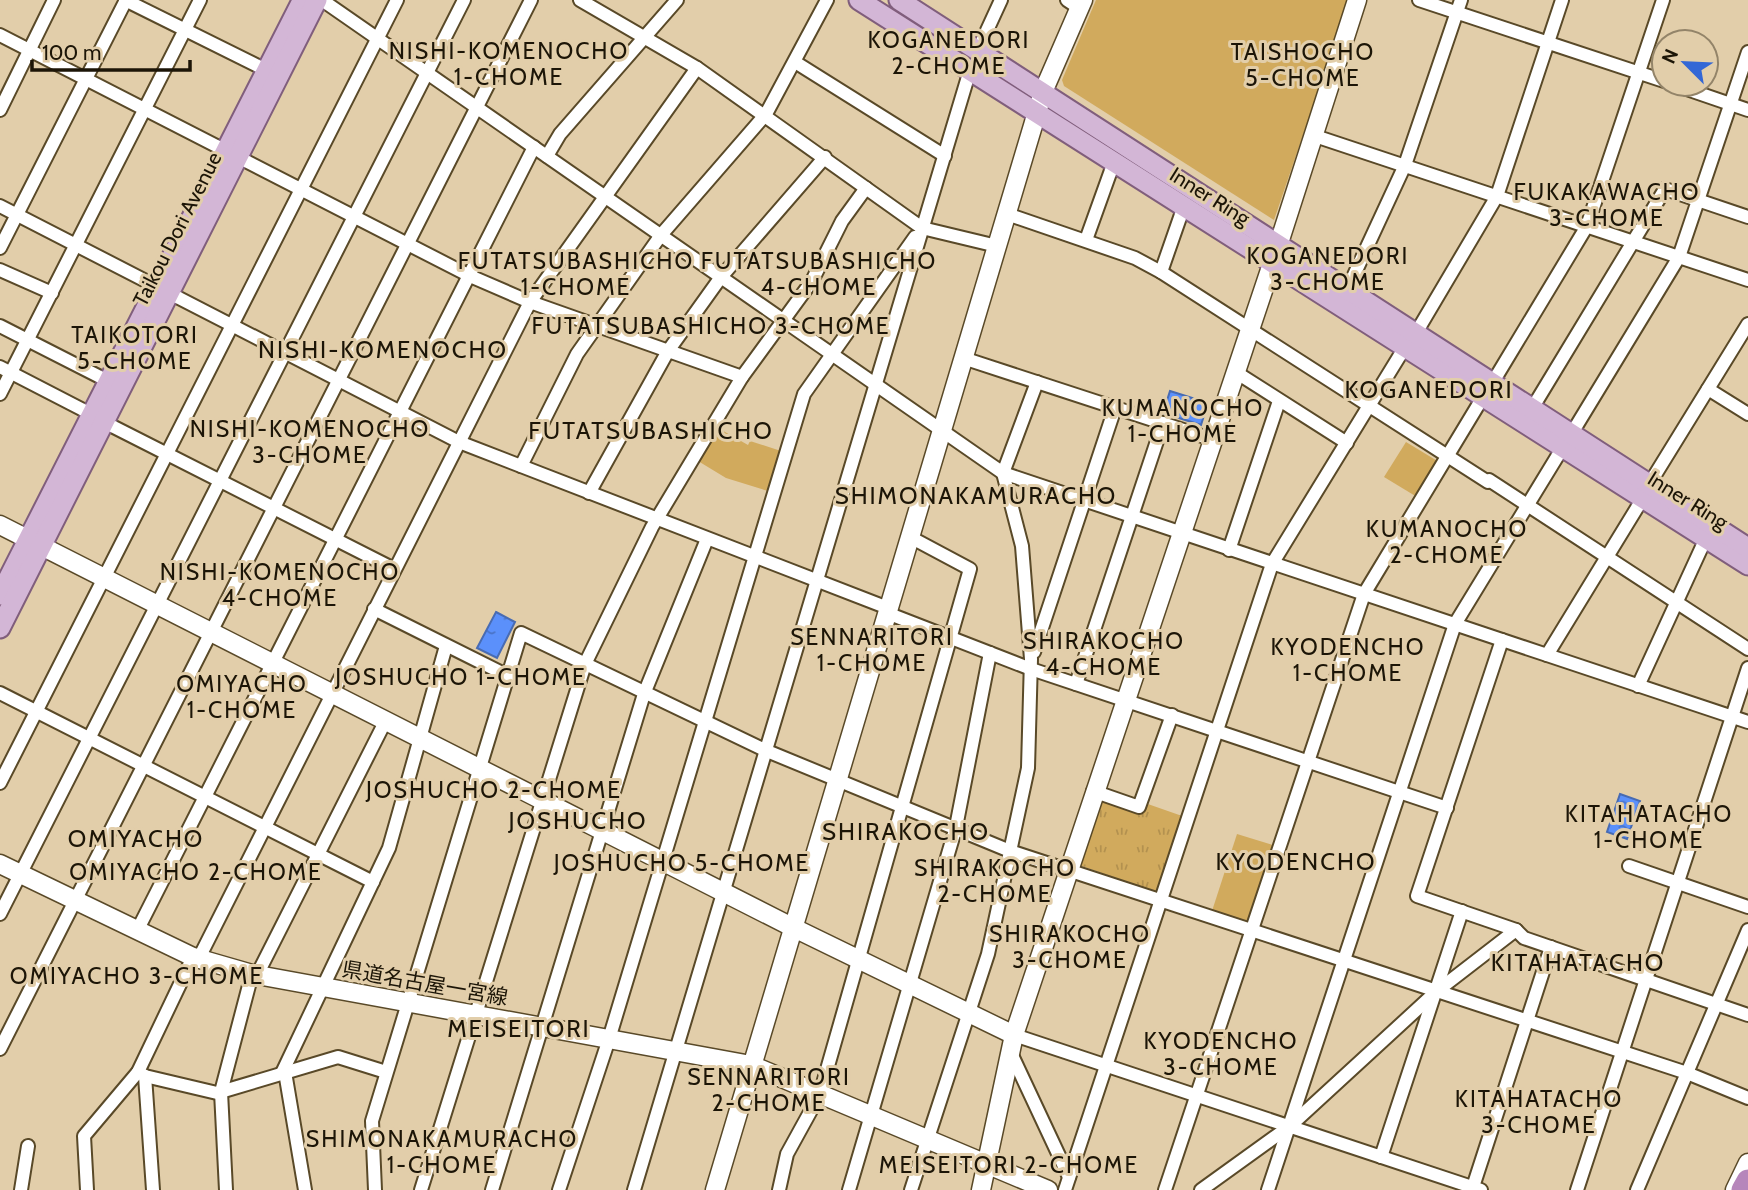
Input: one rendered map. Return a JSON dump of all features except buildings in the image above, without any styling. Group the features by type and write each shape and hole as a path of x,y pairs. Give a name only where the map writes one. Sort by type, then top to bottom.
{"highway":[{"path":"1744,1190 1748,1181"}],"main road":[{"name":"Taikou Dori Avenue","path":"232,155 266,70 302,0"},
{"name":"Taikou Dori Avenue","path":"0,628 35,542 232,155 317,0"},
{"name":"Inner Ring","path":"859,0 1184,206 1348,288 1410,340"},
{"name":"Inner Ring","path":"900,0 1043,92 1274,252 1708,531 1748,565"},
{"name":"Taikou Dori Avenue","path":"98,418 108,381 163,290"},
{"name":"Inner Ring","path":"1488,389 1533,407 1568,440"},
{"name":"Inner Ring","path":"1708,531 1748,548"},
{"name":"Taikou Dori Avenue","path":"0,595 35,542"}],"street":[{"path":"0,110 54,0"},
{"path":"0,248 126,0 266,70"},
{"path":"0,394 5,370 28,340 200,0"},
{"path":"322,0 1003,473 1748,722"},
{"path":"0,783 397,0"},
{"path":"0,914 464,0"},
{"path":"0,1049 531,0"},
{"path":"580,0 698,68 922,228 997,246"},
{"path":"547,156 560,134 677,0"},
{"path":"521,466 578,354 596,326 660,235 766,114 828,0"},
{"path":"978,50 1000,0"},
{"path":"981,1190 1012,1043 1067,869 1357,0"},
{"path":"1419,0 1459,6 1548,43 1650,77"},
{"path":"1067,1184 1272,564 1497,196 1562,0"},
{"path":"1165,1190 1364,594 1587,226 1663,0"},
{"path":"715,1190 1043,92 1076,3"},
{"path":"1348,288 1405,165 1459,6"},
{"path":"0,35 470,276 530,302 742,377"},
{"path":"1268,1190 1455,624 1679,257 1748,52"},
{"path":"795,62 945,156"},
{"path":"87,1190 84,1136 142,1074 196,957 332,695 530,302 698,68"},
{"path":"634,1190 819,582 970,70"},
{"path":"1713,98 1748,110"},
{"path":"1312,135 1748,280"},
{"path":"137,931 534,147"},
{"path":"589,493 668,351 721,277 825,157"},
{"path":"1086,240 1114,162"},
{"path":"421,1190 585,664 657,519 742,377 812,281 842,221 866,188"},
{"path":"1533,407 1665,189 1748,216"},
{"path":"0,206 459,442 819,582 990,653 1031,664 1076,684 1447,808"},
{"path":"1161,272 1184,206"},
{"path":"1007,214 1135,258 1161,272 1748,649"},
{"path":"559,1190 609,1039 804,394 922,228"},
{"path":"0,270 52,293"},
{"path":"1547,655 1748,324"},
{"path":"0,326 108,381"},
{"path":"963,358 1211,439"},
{"path":"5,370 394,569"},
{"path":"1234,371 1347,443"},
{"path":"911,1190 988,954 1031,748 1031,664 1022,546 1003,473 1037,382"},
{"path":"1709,388 1748,414"},
{"path":"1230,550 1279,401"},
{"path":"1031,664 1115,408"},
{"path":"1076,684 1163,423"},
{"path":"1638,686 1708,531 1719,521 1748,537"},
{"path":"0,525 385,722 908,983 968,1014 1012,1043 1107,1065 1477,1189 1551,947"},
{"path":"1708,531 1729,563 1748,575"},
{"path":"779,1190 787,1154 820,1094 970,569 909,537"},
{"path":"492,1190 644,694 707,538"},
{"path":"374,609 508,676"},
{"path":"374,1190 372,1121 521,633 766,751 904,805 1010,851 1687,1073 1748,1098"},
{"path":"1502,640 1417,896 1516,930 1524,938 1748,1015"},
{"path":"305,1190 284,1073 321,988 389,848 446,646"},
{"path":"849,1190 956,827 990,653"},
{"path":"1577,1190 1748,668"},
{"path":"0,693 373,882"},
{"path":"1093,791 1139,807 1172,715"},
{"path":"226,1190 221,1092 255,974 385,722"},
{"name":"県道名古屋一宮線","path":"0,864 75,902 196,957 255,974 751,1065 1048,1190"},
{"path":"1629,866 1748,907"},
{"path":"1381,1157 1462,911"},
{"path":"1201,1190 1290,1126 1437,991 1516,930"},
{"path":"1637,1190 1748,930"},
{"path":"1012,1043 1067,1184"},
{"path":"142,1074 221,1092 338,1057 386,1072"},
{"path":"142,1074 153,1190"},
{"path":"21,1190 28,1146"},
{"path":"1735,1190 1748,1163"}],"green space":[{"path":"1096,0 1349,0 1274,220 1064,86 1062,80"},
{"path":"718,428 748,445 750,441 781,451 768,491 726,478 698,461"},
{"path":"1406,442 1439,462 1417,497 1384,477"},
{"path":"1102,800 1141,814 1145,803 1185,817 1158,893 1079,865"},
{"path":"1237,834 1276,846 1248,923 1212,911"}],"water":[{"path":"1170,391 1208,403 1201,425 1163,413"},
{"path":"496,612 515,622 497,658 477,648"},
{"path":"1620,794 1640,801 1627,839 1607,832"}],"district":[{"name":"KOGANEDORI 2-CHOME","path":"949,53"},
{"name":"NISHI-KOMENOCHO 1-CHOME","path":"509,64"},
{"name":"TAISHOCHO 5-CHOME","path":"1303,65"},
{"name":"FUKAKAWACHO 3-CHOME","path":"1607,205"},
{"name":"KOGANEDORI 3-CHOME","path":"1328,269"},
{"name":"FUTATSUBASHICHO 1-CHOME","path":"576,274"},
{"name":"FUTATSUBASHICHO 4-CHOME","path":"819,274"},
{"name":"FUTATSUBASHICHO 3-CHOME","path":"711,326"},
{"name":"TAIKOTORI 5-CHOME","path":"135,348"},
{"name":"NISHI-KOMENOCHO","path":"383,349"},
{"name":"KOGANEDORI","path":"1429,389"},
{"name":"KUMANOCHO 1-CHOME","path":"1183,421"},
{"name":"FUTATSUBASHICHO","path":"651,430"},
{"name":"NISHI-KOMENOCHO 3-CHOME","path":"310,442"},
{"name":"SHIMONAKAMURACHO","path":"976,495"},
{"name":"KUMANOCHO 2-CHOME","path":"1447,542"},
{"name":"NISHI-KOMENOCHO 4-CHOME","path":"280,585"},
{"name":"SENNARITORI 1-CHOME","path":"872,650"},
{"name":"SHIRAKOCHO 4-CHOME","path":"1104,654"},
{"name":"KYODENCHO 1-CHOME","path":"1348,660"},
{"name":"JOSHUCHO 1-CHOME","path":"461,677"},
{"name":"OMIYACHO 1-CHOME","path":"242,697"},
{"name":"JOSHUCHO 2-CHOME","path":"494,790"},
{"name":"JOSHUCHO","path":"578,820"},
{"name":"KITAHATACHO 1-CHOME","path":"1649,827"},
{"name":"SHIRAKOCHO","path":"906,831"},
{"name":"OMIYACHO","path":"136,838"},
{"name":"KYODENCHO","path":"1296,861"},
{"name":"JOSHUCHO 5-CHOME","path":"682,863"},
{"name":"OMIYACHO 2-CHOME","path":"196,872"},
{"name":"SHIRAKOCHO 2-CHOME","path":"995,881"},
{"name":"SHIRAKOCHO 3-CHOME","path":"1070,947"},
{"name":"KITAHATACHO","path":"1578,962"},
{"name":"OMIYACHO 3-CHOME","path":"137,976"},
{"name":"MEISEITORI","path":"519,1028"},
{"name":"KYODENCHO 3-CHOME","path":"1221,1054"},
{"name":"SENNARITORI 2-CHOME","path":"769,1090"},
{"name":"KITAHATACHO 3-CHOME","path":"1539,1112"},
{"name":"SHIMONAKAMURACHO 1-CHOME","path":"442,1152"},
{"name":"MEISEITORI 2-CHOME","path":"1009,1165"}]}
